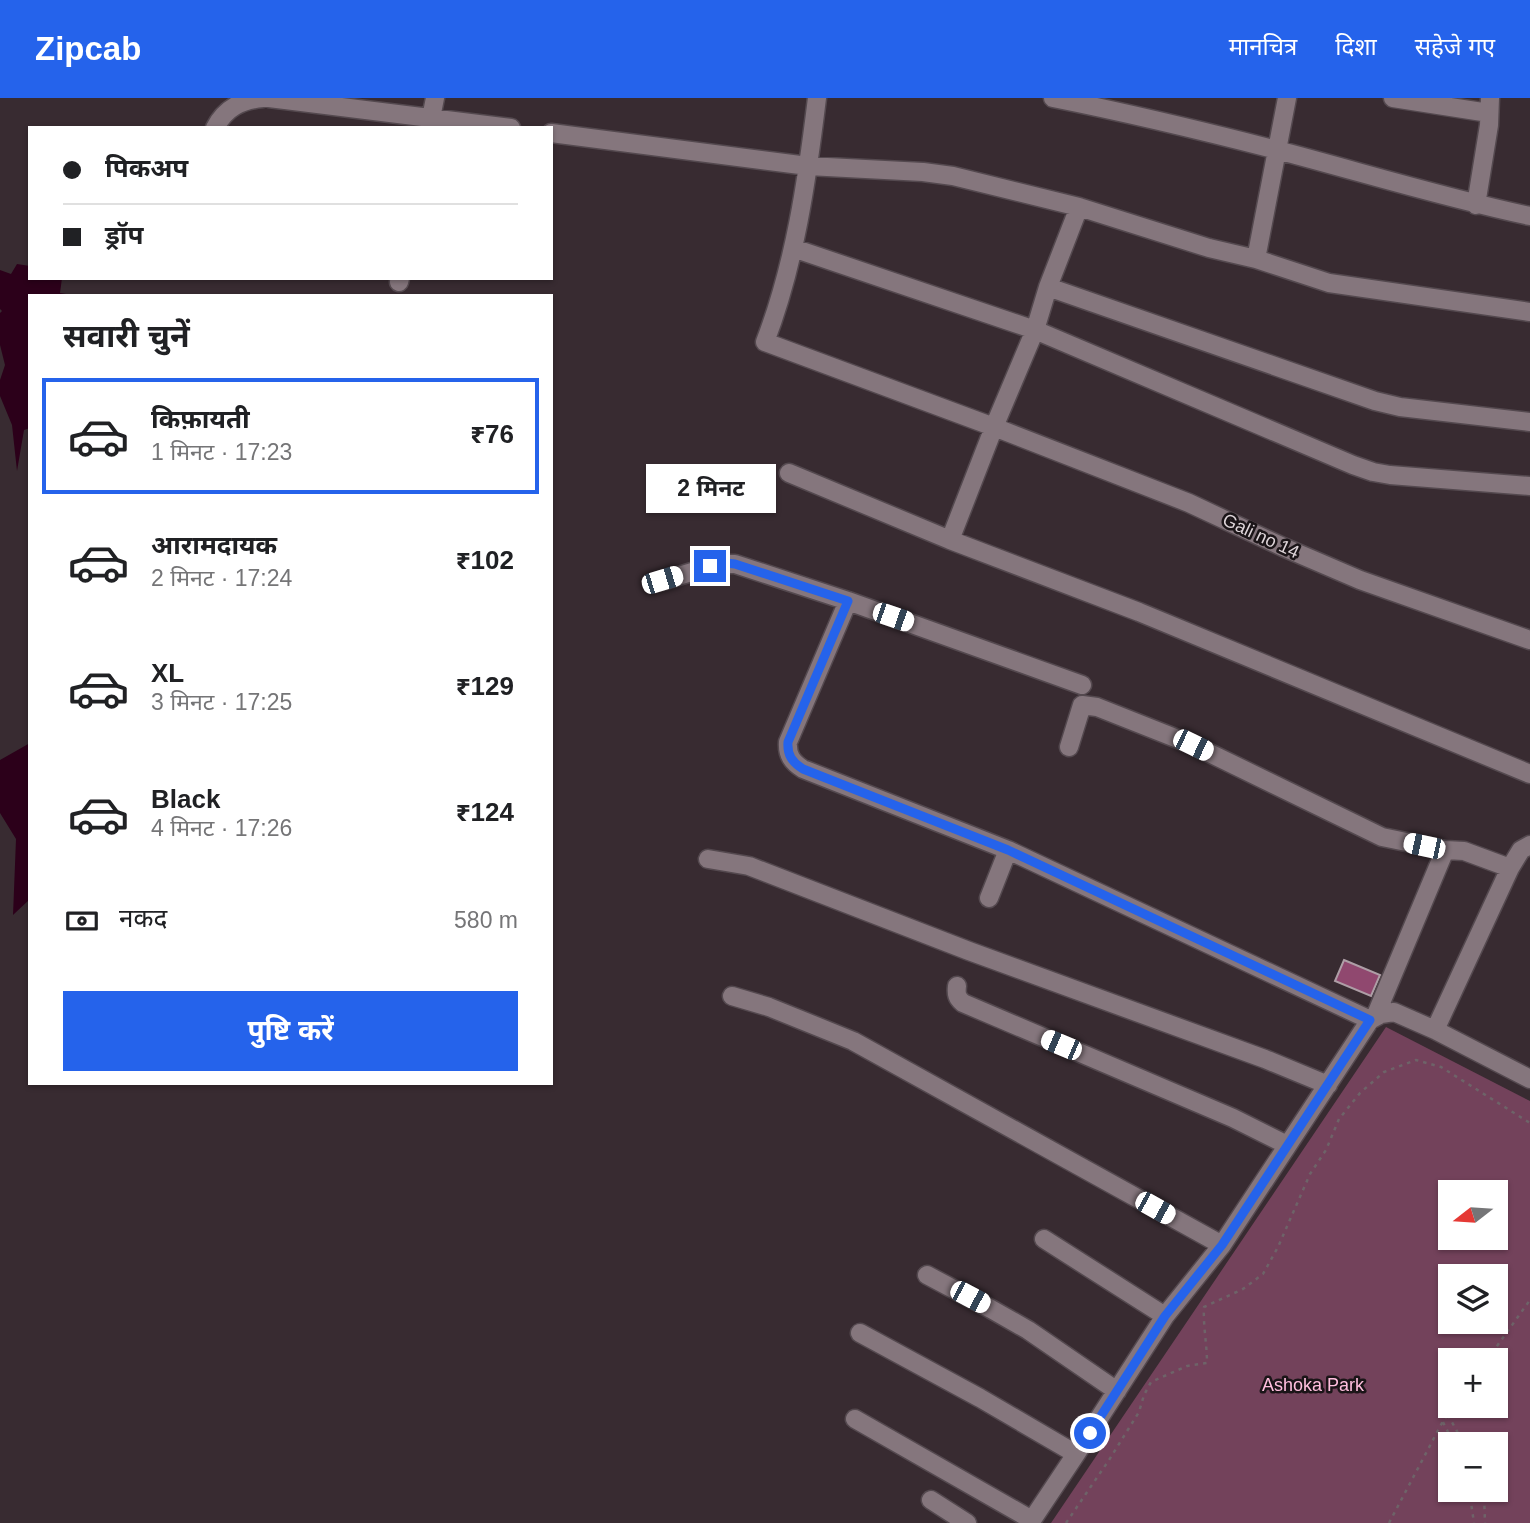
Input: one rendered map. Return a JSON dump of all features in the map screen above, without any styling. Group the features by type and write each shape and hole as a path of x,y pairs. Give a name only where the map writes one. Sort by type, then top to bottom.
{"street":[{"path":"216,126 226,112 234,107 244,101 262,98"},
{"path":"268,98 430,123 479,126"},
{"path":"430,123 435,98"},
{"path":"817,98 793,248 1035,330 1241,419 1373,472 1530,486"},
{"path":"1053,98 1110,109 1277,150 1476,205 1530,216"},
{"path":"1256,259 1287,98"},
{"path":"1393,98 1489,106 1489,125 1476,205"},
{"path":"553,133 808,166 953,176 1079,207 1329,283 1530,312"},
{"path":"950,540 1035,330 1048,287 1079,207"},
{"name":"Gali no 14","path":"793,248 765,342 1189,503 1360,580 1530,640"},
{"path":"1048,287 1375,401 1400,407 1530,422"},
{"path":"789,473 950,540 1139,612 1530,774"},
{"path":"662,580 718,564 735,564 848,601 1082,685"},
{"path":"848,601 788,742 787,750 795,764 1008,850 1372,1019 1394,1012 1530,1079"},
{"path":"1069,747 1082,705 1097,707 1193,745 1382,837 1445,850 1464,851 1510,868"},
{"path":"1434,1030 1510,868 1521,850 1530,845"},
{"path":"989,898 1008,850"},
{"path":"855,1419 1030,1521 1165,1316 1222,1245 1372,1019 1445,850"},
{"path":"708,859 749,866 1328,1084"},
{"path":"957,986 958,999 963,1003 1233,1118 1287,1145"},
{"path":"732,996 769,1007 853,1041 1222,1245"},
{"path":"1044,1239 1165,1316"},
{"path":"927,1275 1028,1330 1117,1391"},
{"path":"860,1333 1076,1454"},
{"path":"931,1500 967,1523"}],"path":[{"path":"1066,1523 1139,1412 1151,1382 1187,1366 1207,1363 1204,1307 1244,1289 1263,1274 1339,1119 1360,1093 1384,1072 1416,1060 1441,1068 1530,1123"},
{"path":"1496,1348 1530,1300"},
{"path":"1389,1523 1446,1418"},
{"path":"1443,1421 1448,1432"},
{"path":"1471,1502 1474,1523"},
{"path":"1484,1502 1485,1523"}],"green space":[{"name":"Ashoka Park","path":"1386,1027 1530,1101 1530,1523 1051,1523"}],"shaded area":[{"path":"17,264 28,266 28,280 62,280 60,293 66,294 28,294 28,429 24,430 17,471 12,425 0,396 0,380 5,365 0,345 0,270 11,274"},
{"path":"28,744 28,901 13,915 16,839 0,813 0,760"}],"building":[{"path":"1344,960 1380,975 1371,996 1335,981"}],"route":[{"path":"710,566 735,564 848,601 788,742 787,750 795,764 1008,850 1370,1020 1222,1245 1165,1316 1090,1433"}]}
